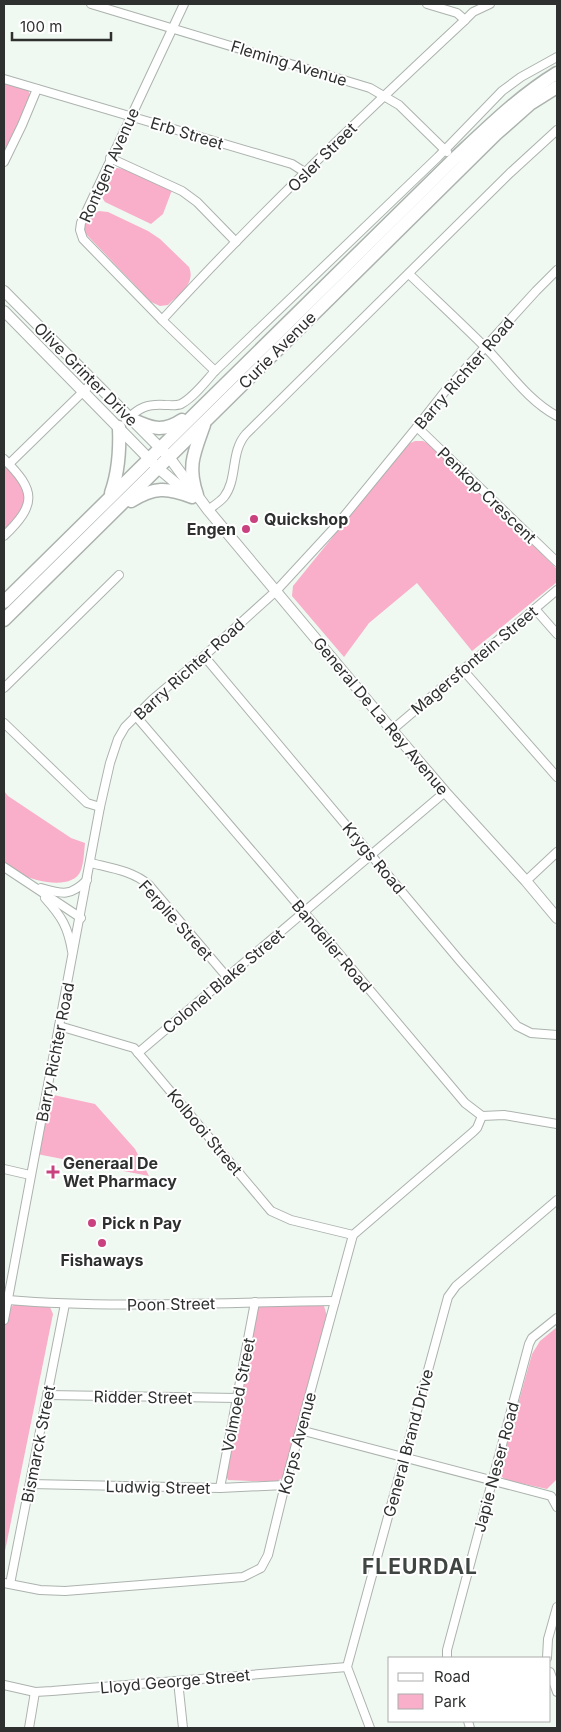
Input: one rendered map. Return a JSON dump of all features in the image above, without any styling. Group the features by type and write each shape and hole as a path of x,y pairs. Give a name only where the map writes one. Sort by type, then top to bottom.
{"main road":[{"name":"Curie Avenue","path":"164,453 195,412 454,159 508,108 536,86 557,73"},
{"name":"Curie Avenue","path":"4,620 114,511 164,453 206,420 454,159 512,120 530,104 557,88"},
{"path":"129,418 152,428 164,428 174,425 195,412"},
{"path":"114,511 140,495 155,490 177,491 194,496 193,457 206,420"},
{"path":"109,498 116,481 119,463 119,427"},
{"name":"Curie Avenue","path":"4,602 109,498 154,463"}],"street":[{"name":"Fleming Avenue","path":"91,4 370,88 410,115 454,159"},
{"name":"Rontgen Avenue","path":"184,4 81,223 81,235 162,320 215,371"},
{"path":"427,4 457,13 465,20"},
{"name":"Osler Street","path":"162,320 236,242 384,96 473,12 490,4"},
{"name":"Curie Avenue","path":"119,427 143,407 152,404 174,405 181,403 194,394 215,371 454,159 487,106 521,77 557,57"},
{"name":"Erb Street","path":"4,79 292,164 306,173"},
{"path":"4,162 37,89"},
{"path":"208,510 225,496 240,441 298,381 510,173 557,130"},
{"path":"110,158 182,191 197,202 236,242"},
{"name":"Barry Richter Road","path":"4,1320 30,1175 81,918 100,807 115,746 125,727 135,715 276,591 336,526 446,390 486,348 536,290 557,270"},
{"path":"409,274 486,348 528,394 557,415"},
{"name":"Olive Grinter Drive","path":"4,291 164,453"},
{"name":"Olive Grinter Drive","path":"4,311 154,463"},
{"path":"4,536 22,518 29,496 27,487 6,461 92,382"},
{"name":"Penkop Crescent","path":"417,427 557,562"},
{"name":"General De La Rey Avenue","path":"164,453 194,496"},
{"name":"General De La Rey Avenue","path":"154,463 208,510 392,730 557,918"},
{"path":"4,688 119,576"},
{"name":"Magersfontein Street","path":"392,730 557,590"},
{"path":"535,609 557,634"},
{"name":"Krygs Road","path":"204,656 517,1026 531,1033 557,1035"},
{"path":"463,670 557,777"},
{"name":"Bandelier Road","path":"135,715 304,912 451,1088 465,1103 482,1116"},
{"path":"4,723 87,803 100,807"},
{"name":"Colonel Blake Street","path":"138,1053 446,792"},
{"path":"526,881 557,852"},
{"name":"Ferplie Street","path":"91,863 131,874 150,885 227,977"},
{"path":"4,867 81,918"},
{"path":"25,881 41,889 66,893 78,890 87,880"},
{"path":"37,889 62,918 70,935 73,956"},
{"name":"Kolbooi Street","path":"60,1026 129,1046 138,1053 271,1210 291,1220 353,1235"},
{"path":"353,1235 473,1132 477,1128 482,1116 504,1115 557,1124"},
{"path":"4,1169 30,1175"},
{"name":"General Brand Drive","path":"347,1667 448,1297 456,1286 557,1200"},
{"name":"Korps Avenue","path":"7,1584 40,1590 65,1591 244,1577 256,1572 265,1563 353,1235"},
{"name":"Poon Street","path":"8,1300 64,1304 335,1301"},
{"name":"Volmoed Street","path":"220,1488 255,1302"},
{"name":"Bismarck Street","path":"7,1584 30,1484 64,1304"},
{"name":"Japie Neser Road","path":"447,1657 447,1650 529,1344 532,1338 557,1318"},
{"name":"Ridder Street","path":"47,1395 238,1398"},
{"path":"300,1430 551,1496 557,1507"},
{"name":"Ludwig Street","path":"30,1484 220,1488 285,1485"},
{"path":"551,1496 557,1490"},
{"path":"547,1657 548,1639 557,1607"},
{"path":"347,1667 370,1728"},
{"name":"Lloyd George Street","path":"4,1685 35,1692 347,1667"},
{"path":"551,1675 557,1692"},
{"path":"178,1681 183,1728"},
{"path":"28,1728 35,1692"}],"green space":[{"path":"4,80 28,90 31,97 7,150 4,150"},
{"path":"117,168 126,169 172,190 163,214 151,224 105,202 102,198 103,183 109,174"},
{"path":"99,211 108,212 148,231 160,239 189,267 191,273 188,284 168,305 160,306 151,302 85,233 84,225 86,219 91,214"},
{"path":"415,441 423,441 431,445 557,569 557,582 472,651 417,583 369,623 344,657 292,596 293,586 408,444"},
{"path":"4,463 20,480 27,498 19,516 4,531"},
{"path":"4,791 8,796 71,838 85,843 82,867 77,876 63,882 46,882 23,875 4,862"},
{"path":"49,1094 95,1104 135,1149 149,1176 37,1154"},
{"path":"15,1304 49,1305 53,1314 4,1556 4,1325 7,1310"},
{"path":"320,1304 324,1306 327,1316 284,1477 276,1482 228,1480 225,1474 256,1308 261,1305"},
{"path":"557,1327 557,1479 547,1489 506,1480 502,1477 500,1469 532,1354 540,1341"}],"place":[{"name":"Quickshop","path":"254,519"},
{"name":"Engen","path":"246,529"},
{"name":"Generaal De Wet Pharmacy","path":"53,1172"},
{"name":"Pick n Pay","path":"92,1223"},
{"name":"Fishaways","path":"102,1243"}],"district":[{"name":"FLEURDAL","path":"420,1566"}]}
